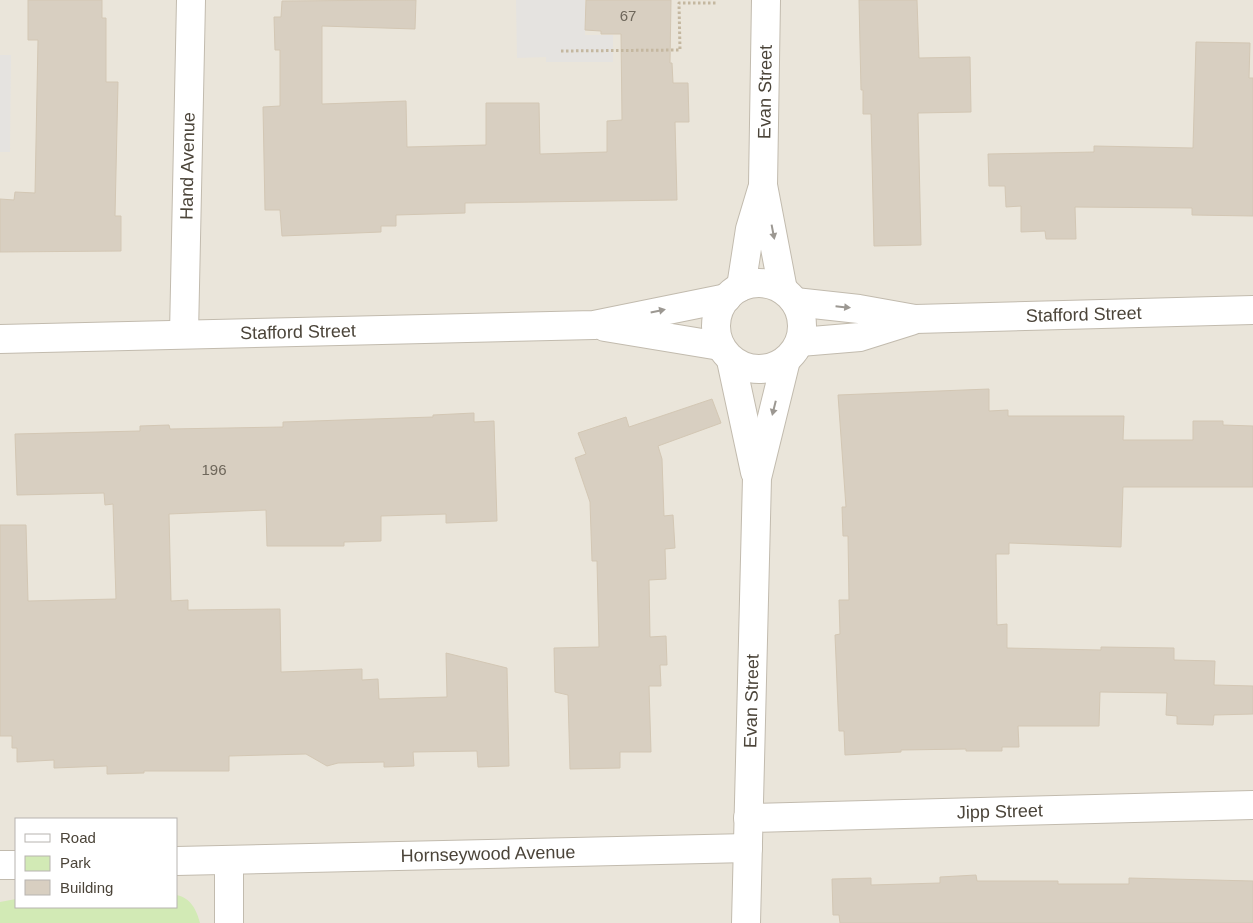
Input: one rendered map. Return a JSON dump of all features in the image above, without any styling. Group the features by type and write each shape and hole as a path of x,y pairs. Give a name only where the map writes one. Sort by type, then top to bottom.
{"street":[{"name":"Hand Avenue","path":"184,334 191,0"},
{"name":"Evan Street","path":"766,0 763,185 789,296"},
{"name":"Evan Street","path":"734,293 763,185"},
{"path":"763,283 773,285 789,296 802,321 793,351 764,370 752,369 726,353 716,334 716,321 720,309 734,293 763,283"},
{"name":"Stafford Street","path":"0,339 594,325 734,293"},
{"name":"Stafford Street","path":"789,296 915,319 1253,310"},
{"name":"Stafford Street","path":"793,351 860,337 915,319"},
{"name":"Stafford Street","path":"594,325 726,353"},
{"name":"Evan Street","path":"756,478 793,351"},
{"name":"Evan Street","path":"726,353 756,478 746,923"},
{"name":"Jipp Street","path":"748,818 1253,805"},
{"name":"Hornseywood Avenue","path":"178,861 748,848"},
{"path":"229,860 229,923"},
{"path":"0,865 15,865"}],"path":[{"path":"561,51 680,50 679,3 716,3"}],"shaded area":[{"path":"0,0 1253,0 1253,923 0,923"},
{"path":"516,0 585,0 585,35 613,35 613,62 546,62 546,57 517,58"},
{"path":"0,55 11,55 10,152 0,152"}],"green space":[{"path":"178,895 189,901 197,913 200,923 0,923 0,902 15,899 15,908 178,908"}],"building":[{"path":"28,0 102,0 102,18 106,18 106,82 118,82 115,216 121,216 121,251 0,252 0,199 14,200 15,192 35,193 38,40 28,40"},
{"path":"416,0 415,29 322,26 322,104 406,101 407,147 486,145 486,103 539,103 540,154 607,152 607,121 622,120 621,34 601,34 601,31 585,30 586,0 671,0 670,63 672,63 673,83 688,83 689,122 675,122 677,200 465,203 465,213 396,215 396,226 381,226 381,232 282,236 280,210 265,210 263,107 280,106 280,50 275,50 274,17 281,17 282,1"},
{"path":"859,0 917,0 919,58 970,57 971,112 918,113 921,245 874,246 871,114 863,114"},
{"path":"1196,42 1250,43 1249,78 1253,78 1253,216 1192,215 1192,208 1075,207 1076,239 1046,239 1045,231 1021,232 1021,206 1006,207 1005,186 989,186 988,154 1094,152 1094,146 1193,148"},
{"path":"989,389 989,411 1008,410 1008,416 1124,416 1123,440 1193,440 1193,421 1223,421 1223,425 1253,426 1253,487 1123,487 1121,547 1009,543 1009,554 996,554 997,625 1007,624 1007,648 1101,650 1101,647 1174,648 1174,660 1215,661 1214,685 1253,686 1253,714 1214,715 1213,725 1177,724 1177,716 1166,715 1167,693 1100,692 1099,726 1018,726 1019,747 1002,747 1002,751 966,751 966,749 901,750 901,752 845,755 844,731 839,731 835,635 840,634 839,600 849,600 848,536 843,536 842,507 846,507 838,395"},
{"path":"712,399 721,423 658,446 662,459 664,516 673,515 675,548 665,549 666,579 649,580 650,637 666,636 667,665 660,665 661,686 649,686 651,752 620,752 620,768 570,769 568,695 555,692 554,648 599,647 597,561 592,561 590,502 575,458 586,454 578,433 626,417 629,427"},
{"path":"474,413 474,422 494,421 497,521 446,523 446,514 381,516 381,541 344,542 344,546 267,546 266,510 169,514 171,601 188,600 188,610 280,609 281,672 362,669 362,680 378,679 379,699 447,697 446,653 507,668 509,766 478,767 477,751 413,752 414,766 384,767 384,762 338,763 327,766 306,754 229,756 229,771 144,771 144,773 107,774 107,766 54,768 54,760 17,762 17,748 12,748 12,736 0,736 0,525 26,525 28,601 116,599 113,504 105,505 104,493 17,495 15,434 140,431 140,426 169,425 170,429 283,427 283,422 433,417 433,415"},
{"path":"976,875 977,881 1058,881 1058,884 1129,884 1129,878 1253,881 1253,923 840,923 839,915 833,915 832,879 871,878 871,885 940,883 940,877"}]}
